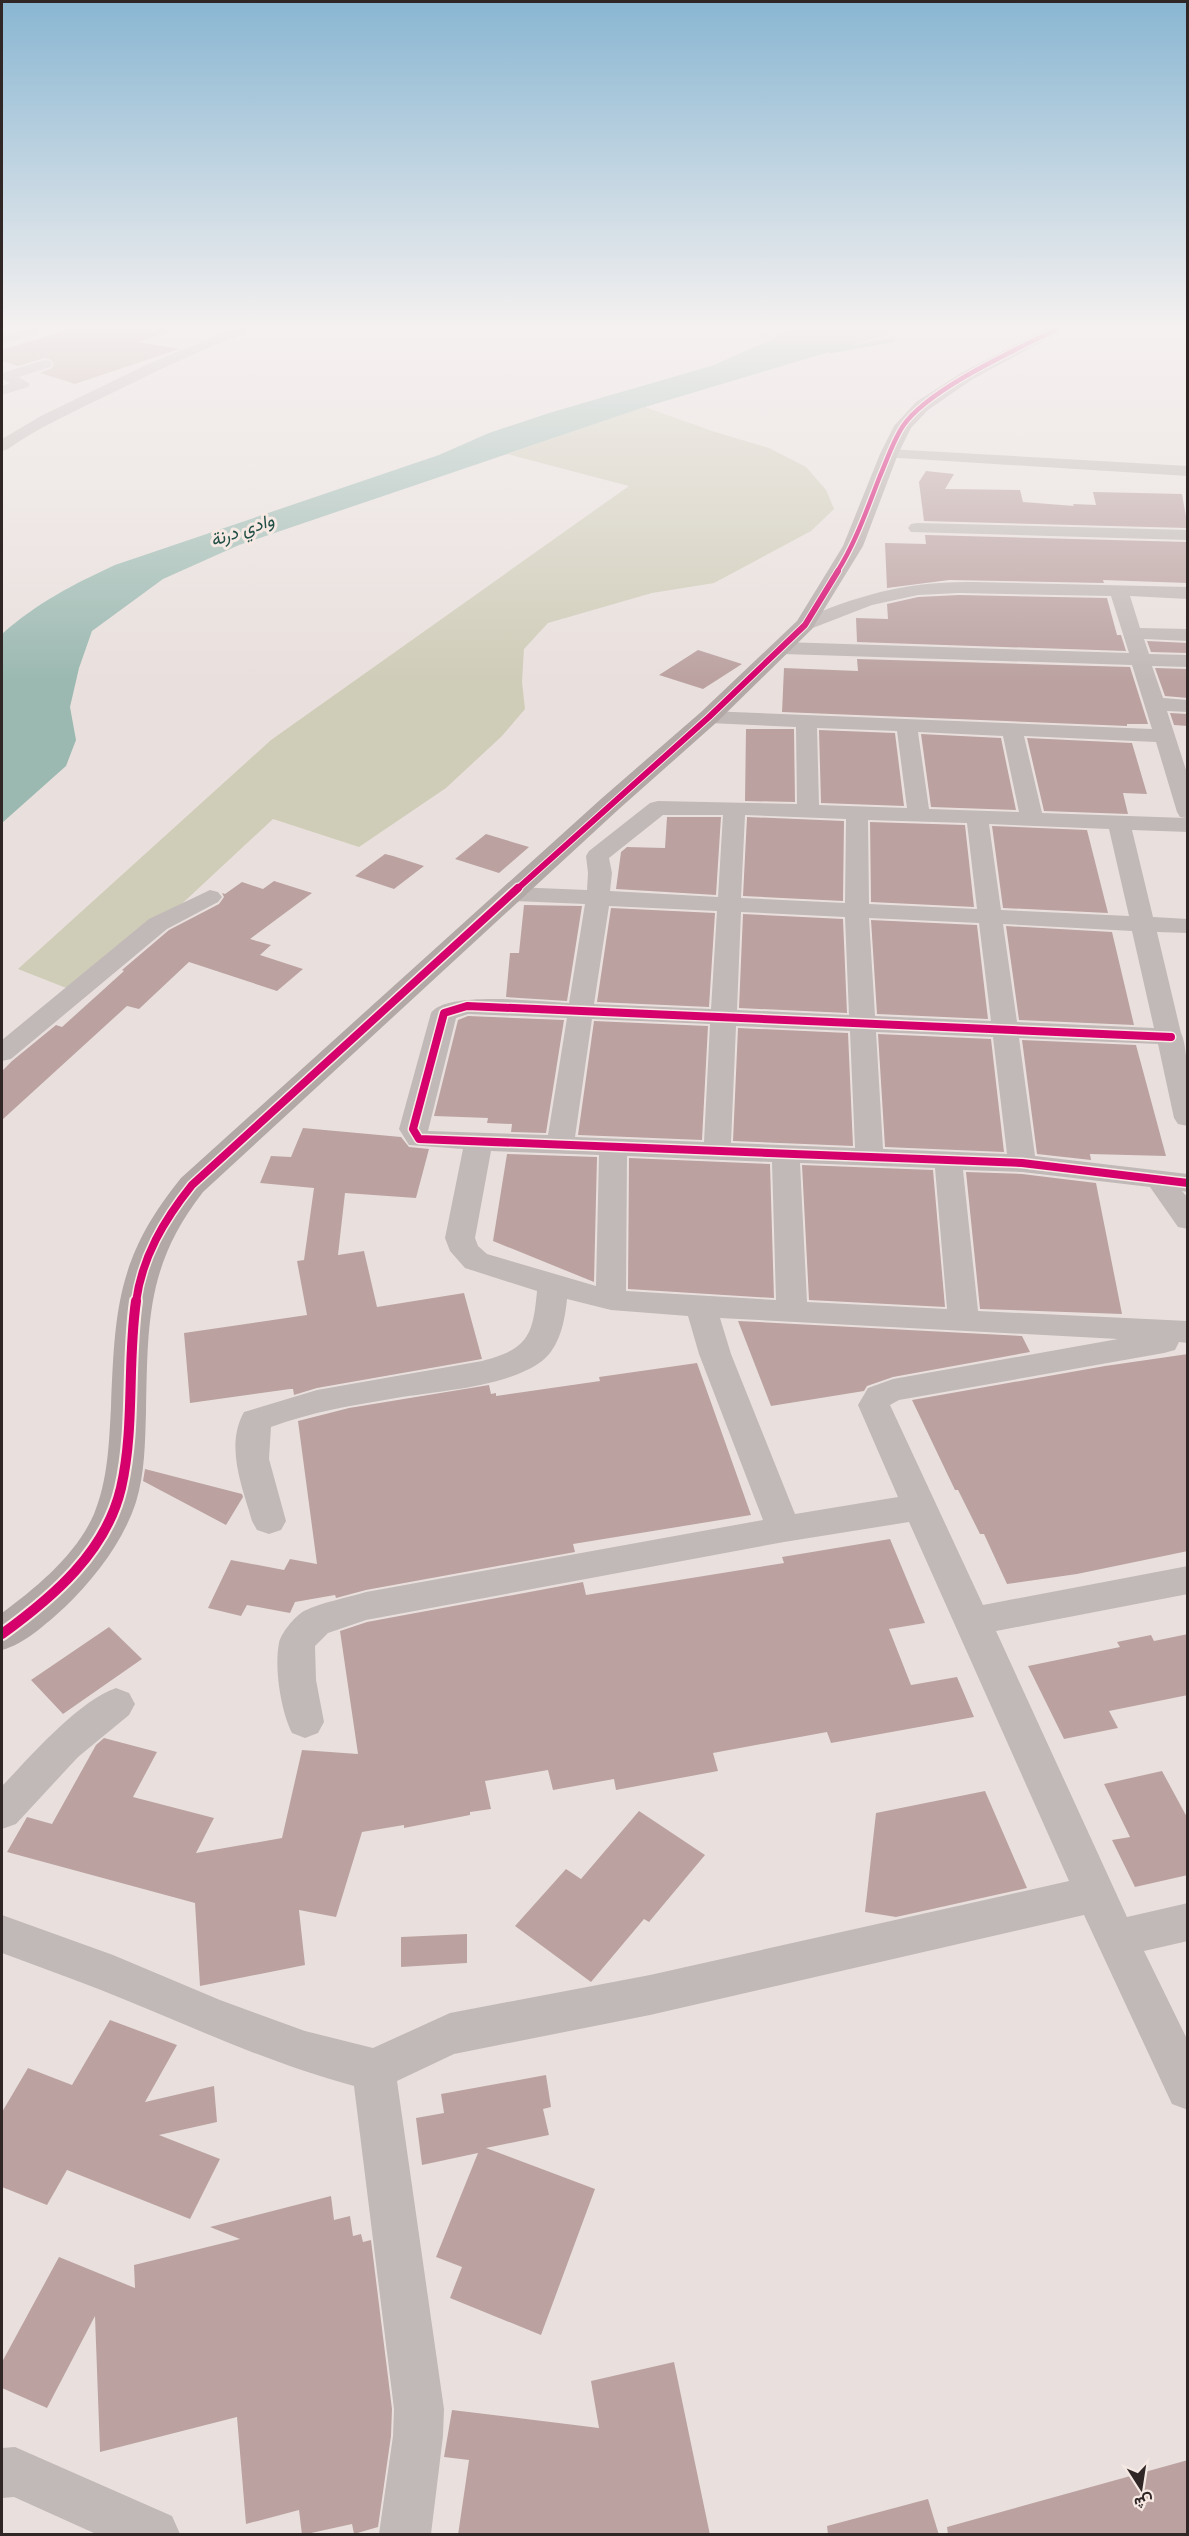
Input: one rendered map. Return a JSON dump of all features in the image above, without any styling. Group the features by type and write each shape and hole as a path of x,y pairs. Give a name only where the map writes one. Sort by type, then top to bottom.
{"street":[{"path":"2,1634 40,1607 80,1568 107,1527 122,1485 127,1441 131,1336 138,1283 159,1227 174,1205 192,1185 514,894 610,804 709,717 805,626 853,546 893,445"},
{"path":"889,454 1188,471"},
{"path":"1118,468 1152,484 1163,486"},
{"path":"917,528 1188,535"},
{"path":"805,626 856,604 905,591 954,588 1188,593"},
{"path":"1119,590 1164,736 1179,757 1188,812"},
{"path":"1132,633 1188,635"},
{"path":"783,648 1188,661"},
{"path":"1154,704 1188,706"},
{"path":"709,717 1164,736"},
{"path":"806,721 808,811"},
{"path":"906,725 919,815"},
{"path":"1012,730 1032,819"},
{"path":"560,1145 598,897 600,873 597,856 658,808 734,808 1188,825"},
{"path":"717,1151 734,808"},
{"path":"857,813 857,910 869,1157"},
{"path":"976,817 1022,1163"},
{"path":"1119,823 1171,1037 1187,1114"},
{"path":"514,894 1188,926"},
{"path":"2,1053 158,924 210,897"},
{"path":"1171,1037 580,1013 467,1006 444,1012 413,1129 419,1139 1022,1163 1174,1182 1188,1220"},
{"path":"479,1141 460,1238 465,1251 476,1261 611,1300 701,1307 1188,1332"},
{"path":"611,1300 612,1147"},
{"path":"786,1154 792,1311"},
{"path":"948,1160 963,1319"},
{"path":"269,1521 253,1465 250,1441 256,1420 281,1409 379,1389 500,1369 532,1352 549,1323 554,1284"},
{"path":"701,1307 716,1354 784,1529"},
{"path":"1188,1338 893,1390 879,1396 874,1405 1095,1893 1188,2089"},
{"path":"306,1722 297,1680 297,1642 315,1622 366,1606 784,1529 919,1507"},
{"path":"973,1621 1188,1580"},
{"path":"2,1812 65,1746 116,1704"},
{"path":"2,1934 305,2052 374,2070 450,2034 650,1995 1095,1893"},
{"path":"1117,1938 1188,1922"},
{"path":"374,2070 419,2409 418,2436 405,2535"},
{"path":"2,2473 15,2472 154,2535"}],"shaded area":[{"path":"532,445 760,445 806,467 826,490 834,509 811,531 714,583 652,593 548,623 524,649 522,682 525,709 502,736 446,788 359,847 273,819 84,995 18,969 271,740 629,486 507,454"}],"water":[{"name":"وادي درنة","path":"461,445 532,445 239,545 163,579 92,631 79,668 70,707 76,740 66,766 2,823 2,634 15,623 70,587 115,565 439,455"}],"building":[{"path":"926,471 954,474 945,489 1020,490 1023,502 1074,506 1073,504 1096,505 1093,492 1182,494 1188,528 924,521 919,482"},
{"path":"925,535 1188,542 1188,583 1103,580 1104,583 949,580 887,588 885,543 926,544"},
{"path":"959,595 1107,598 1117,635 1121,635 1126,651 857,642 856,618 888,619 887,604 918,597"},
{"path":"1147,641 1188,643 1188,653 1151,652"},
{"path":"698,650 742,664 703,689 659,675"},
{"path":"857,659 1130,667 1148,724 1127,724 1127,726 782,712 784,668 858,671"},
{"path":"1155,668 1188,669 1188,698 1165,696"},
{"path":"1170,713 1188,714 1188,726 1174,725"},
{"path":"746,729 794,729 795,802 745,801"},
{"path":"819,730 895,733 904,806 821,803"},
{"path":"921,734 1001,738 1016,810 931,807"},
{"path":"1027,738 1132,743 1147,794 1123,793 1128,814 1044,811"},
{"path":"667,817 721,817 716,895 616,889 621,852 627,847 665,848"},
{"path":"747,817 844,821 843,901 743,896"},
{"path":"870,822 965,825 974,907 871,902"},
{"path":"992,826 1087,830 1108,913 1003,908"},
{"path":"486,834 529,847 499,873 455,859"},
{"path":"385,854 424,866 394,889 355,876"},
{"path":"274,881 312,893 250,939 271,945 260,955 303,969 277,991 189,962 139,1009 127,1006 2,1120 2,1071 12,1061 56,1025 62,1027 124,971 122,970 169,930 219,904 224,897 222,893 225,894 242,882 263,889"},
{"path":"524,905 582,906 567,1001 506,997 510,953 519,953"},
{"path":"611,908 715,913 709,1007 597,1002"},
{"path":"743,914 843,919 847,1013 739,1008"},
{"path":"871,920 977,925 988,1019 877,1014"},
{"path":"1006,926 1112,932 1134,1025 1019,1020"},
{"path":"468,1016 564,1020 546,1133 511,1132 512,1124 487,1123 488,1118 434,1116 458,1020"},
{"path":"594,1021 708,1026 702,1140 578,1135"},
{"path":"738,1028 848,1033 853,1146 733,1141"},
{"path":"878,1034 991,1039 1004,1152 885,1147"},
{"path":"1022,1040 1136,1045 1166,1156 1090,1154 1091,1160 1037,1154"},
{"path":"303,1128 401,1137 409,1147 429,1149 416,1198 345,1193 338,1255 364,1251 377,1307 464,1293 482,1359 317,1388 294,1395 293,1389 290,1389 190,1403 184,1333 307,1315 297,1261 304,1260 314,1188 260,1183 271,1156 291,1157"},
{"path":"507,1154 597,1157 594,1282 493,1241"},
{"path":"629,1158 770,1164 774,1298 628,1289"},
{"path":"802,1165 933,1170 945,1307 809,1300"},
{"path":"966,1172 1022,1174 1096,1183 1122,1314 980,1309"},
{"path":"738,1321 1022,1336 1030,1352 893,1377 867,1386 864,1391 771,1406"},
{"path":"1188,1354 1188,1551 1077,1574 1007,1584 984,1534 980,1534 958,1490 955,1490 912,1400 1105,1366"},
{"path":"697,1363 751,1515 573,1544 575,1552 366,1590 336,1598 335,1595 295,1602 290,1613 247,1605 241,1616 208,1608 231,1560 284,1570 290,1559 317,1564 298,1421 349,1408 489,1385 491,1394 496,1393 496,1396 600,1381 599,1377"},
{"path":"145,1469 242,1494 243,1497 226,1525 143,1481"},
{"path":"890,1539 925,1623 889,1629 911,1685 957,1677 974,1717 831,1743 827,1732 713,1753 718,1771 616,1790 614,1779 553,1790 548,1770 485,1781 491,1809 404,1828 404,1825 362,1832 336,1917 299,1910 305,1965 200,1986 195,1903 7,1852 27,1817 52,1824 96,1745 104,1738 157,1752 133,1797 214,1818 196,1853 282,1838 302,1750 358,1754 340,1631 367,1622 583,1582 586,1595 784,1563 782,1557"},
{"path":"109,1627 142,1659 63,1714 31,1680"},
{"path":"1188,1634 1188,1695 1109,1711 1118,1728 1064,1739 1028,1666 1120,1647 1117,1642 1151,1635 1154,1641"},
{"path":"1162,1771 1188,1819 1188,1875 1135,1887 1112,1840 1130,1837 1104,1784"},
{"path":"985,1791 1027,1888 896,1917 865,1912 876,1813"},
{"path":"639,1811 705,1855 649,1922 644,1919 591,1982 515,1926 566,1869 581,1879"},
{"path":"467,1934 467,1963 401,1967 401,1937"},
{"path":"110,2020 177,2045 145,2102 214,2086 217,2122 159,2135 220,2159 190,2219 67,2170 47,2205 2,2187 2,2112 28,2068 72,2085"},
{"path":"546,2075 551,2107 543,2109 549,2135 486,2148 595,2189 541,2335 450,2298 462,2267 436,2257 478,2153 422,2165 416,2118 444,2113 441,2094"},
{"path":"331,2196 334,2220 350,2216 353,2236 361,2234 363,2242 371,2240 392,2409 391,2436 378,2527 354,2534 352,2524 302,2535 299,2510 246,2524 237,2417 100,2452 95,2316 47,2408 2,2388 2,2362 59,2257 135,2288 134,2265 240,2239 210,2227"},
{"path":"674,2362 710,2535 458,2535 469,2460 444,2457 452,2410 599,2428 591,2381"},
{"path":"1188,2460 1188,2535 948,2535 947,2527"},
{"path":"928,2499 939,2535 828,2535 827,2526"}],"cycle path":[{"path":"2,1634 47,1600 73,1573 96,1544 112,1515 121,1489 125,1462 130,1355 137,1296 144,1267 155,1239 170,1212 192,1185 610,804 709,717 805,625 853,546 893,445"},
{"path":"1171,1037 467,1006 444,1013 413,1129 419,1139 1022,1163 1188,1183"}]}
